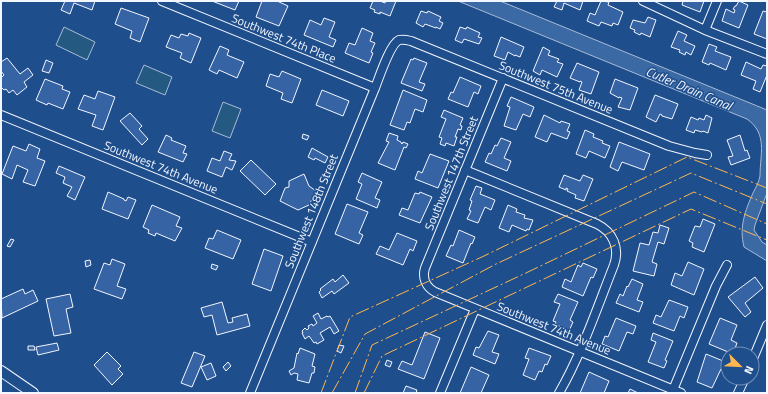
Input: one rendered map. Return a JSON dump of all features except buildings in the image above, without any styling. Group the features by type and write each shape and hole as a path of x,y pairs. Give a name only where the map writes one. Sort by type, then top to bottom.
{"main road":[{"path":"1,371 33,393"}],"street":[{"name":"Southwest 74th Place","path":"162,1 375,88"},
{"path":"643,1 704,30 767,54"},
{"path":"704,30 717,1"},
{"name":"Southwest 148th Street","path":"250,393 392,47 398,41"},
{"name":"Southwest 75th Avenue","path":"398,41 411,41 669,146 707,155"},
{"name":"Southwest 147th Street","path":"424,278 426,266 503,78"},
{"name":"Southwest 74th Avenue","path":"1,115 312,242"},
{"path":"465,170 597,224 612,236 616,247 616,262 579,352 559,393"},
{"path":"677,391 716,286 728,266"},
{"name":"Southwest 74th Avenue","path":"424,278 427,286 433,291 677,391"},
{"path":"440,393 475,309"},
{"path":"758,346 767,325"}],"shaded area":[{"path":"64,27 95,42 87,60 56,45"},
{"path":"144,65 172,77 165,95 136,83"},
{"path":"223,102 241,109 230,138 212,131"}],"water":[{"name":"Cutler Drain Canal","path":"458,1 500,1 767,110 767,193 754,230 762,242 767,245 767,261 744,247 742,233 745,213 760,178 760,138 754,125 747,119"}],"power":[{"path":"321,393 350,317 484,256 687,157 767,188"},
{"path":"332,393 365,334 496,264 691,173 767,204"},
{"path":"355,393 372,345 694,192 767,224"},
{"path":"364,393 382,356 691,209 767,240"}]}
